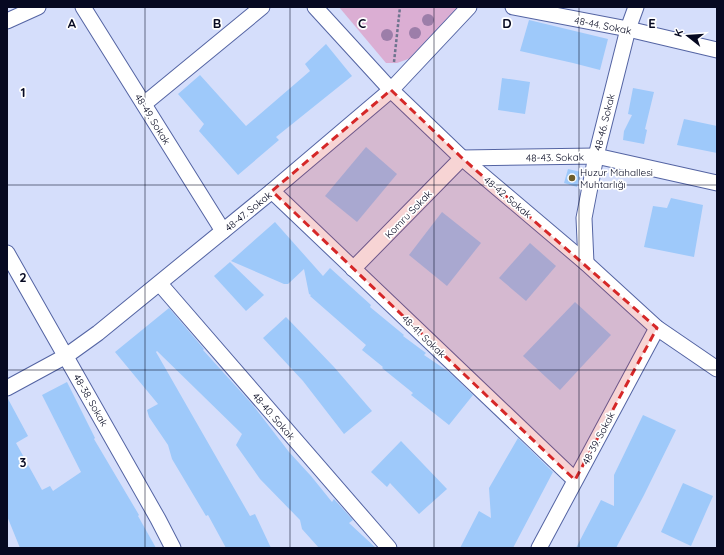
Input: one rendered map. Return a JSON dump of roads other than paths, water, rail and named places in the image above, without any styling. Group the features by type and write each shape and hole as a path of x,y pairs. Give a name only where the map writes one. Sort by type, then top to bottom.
{"street":[{"path":"7,21 38,7"},
{"name":"48-49. Sokak","path":"83,7 223,231"},
{"path":"144,104 262,7"},
{"name":"48-42. Sokak","path":"315,7 391,90 462,158 586,263 657,328 717,369"},
{"name":"48-47. Sokak","path":"7,388 66,356 160,284 391,90 468,7"},
{"name":"48-44. Sokak","path":"513,7 628,29 717,50"},
{"name":"48-46. Sokak","path":"586,263 584,218 596,156 628,29 636,7"},
{"name":"48-43. Sokak","path":"462,158 596,156 717,183"},
{"name":"Komru Sokak","path":"353,269 462,158"},
{"name":"48-41. Sokak","path":"272,191 575,480"},
{"name":"48-38. Sokak","path":"7,252 173,548"},
{"name":"48-40. Sokak","path":"160,284 389,548"},
{"name":"48-39. Sokak","path":"539,548 657,328"}],"place":[{"name":"Huzur Mahallesi Muhtarlığı","path":"572,178"}]}
